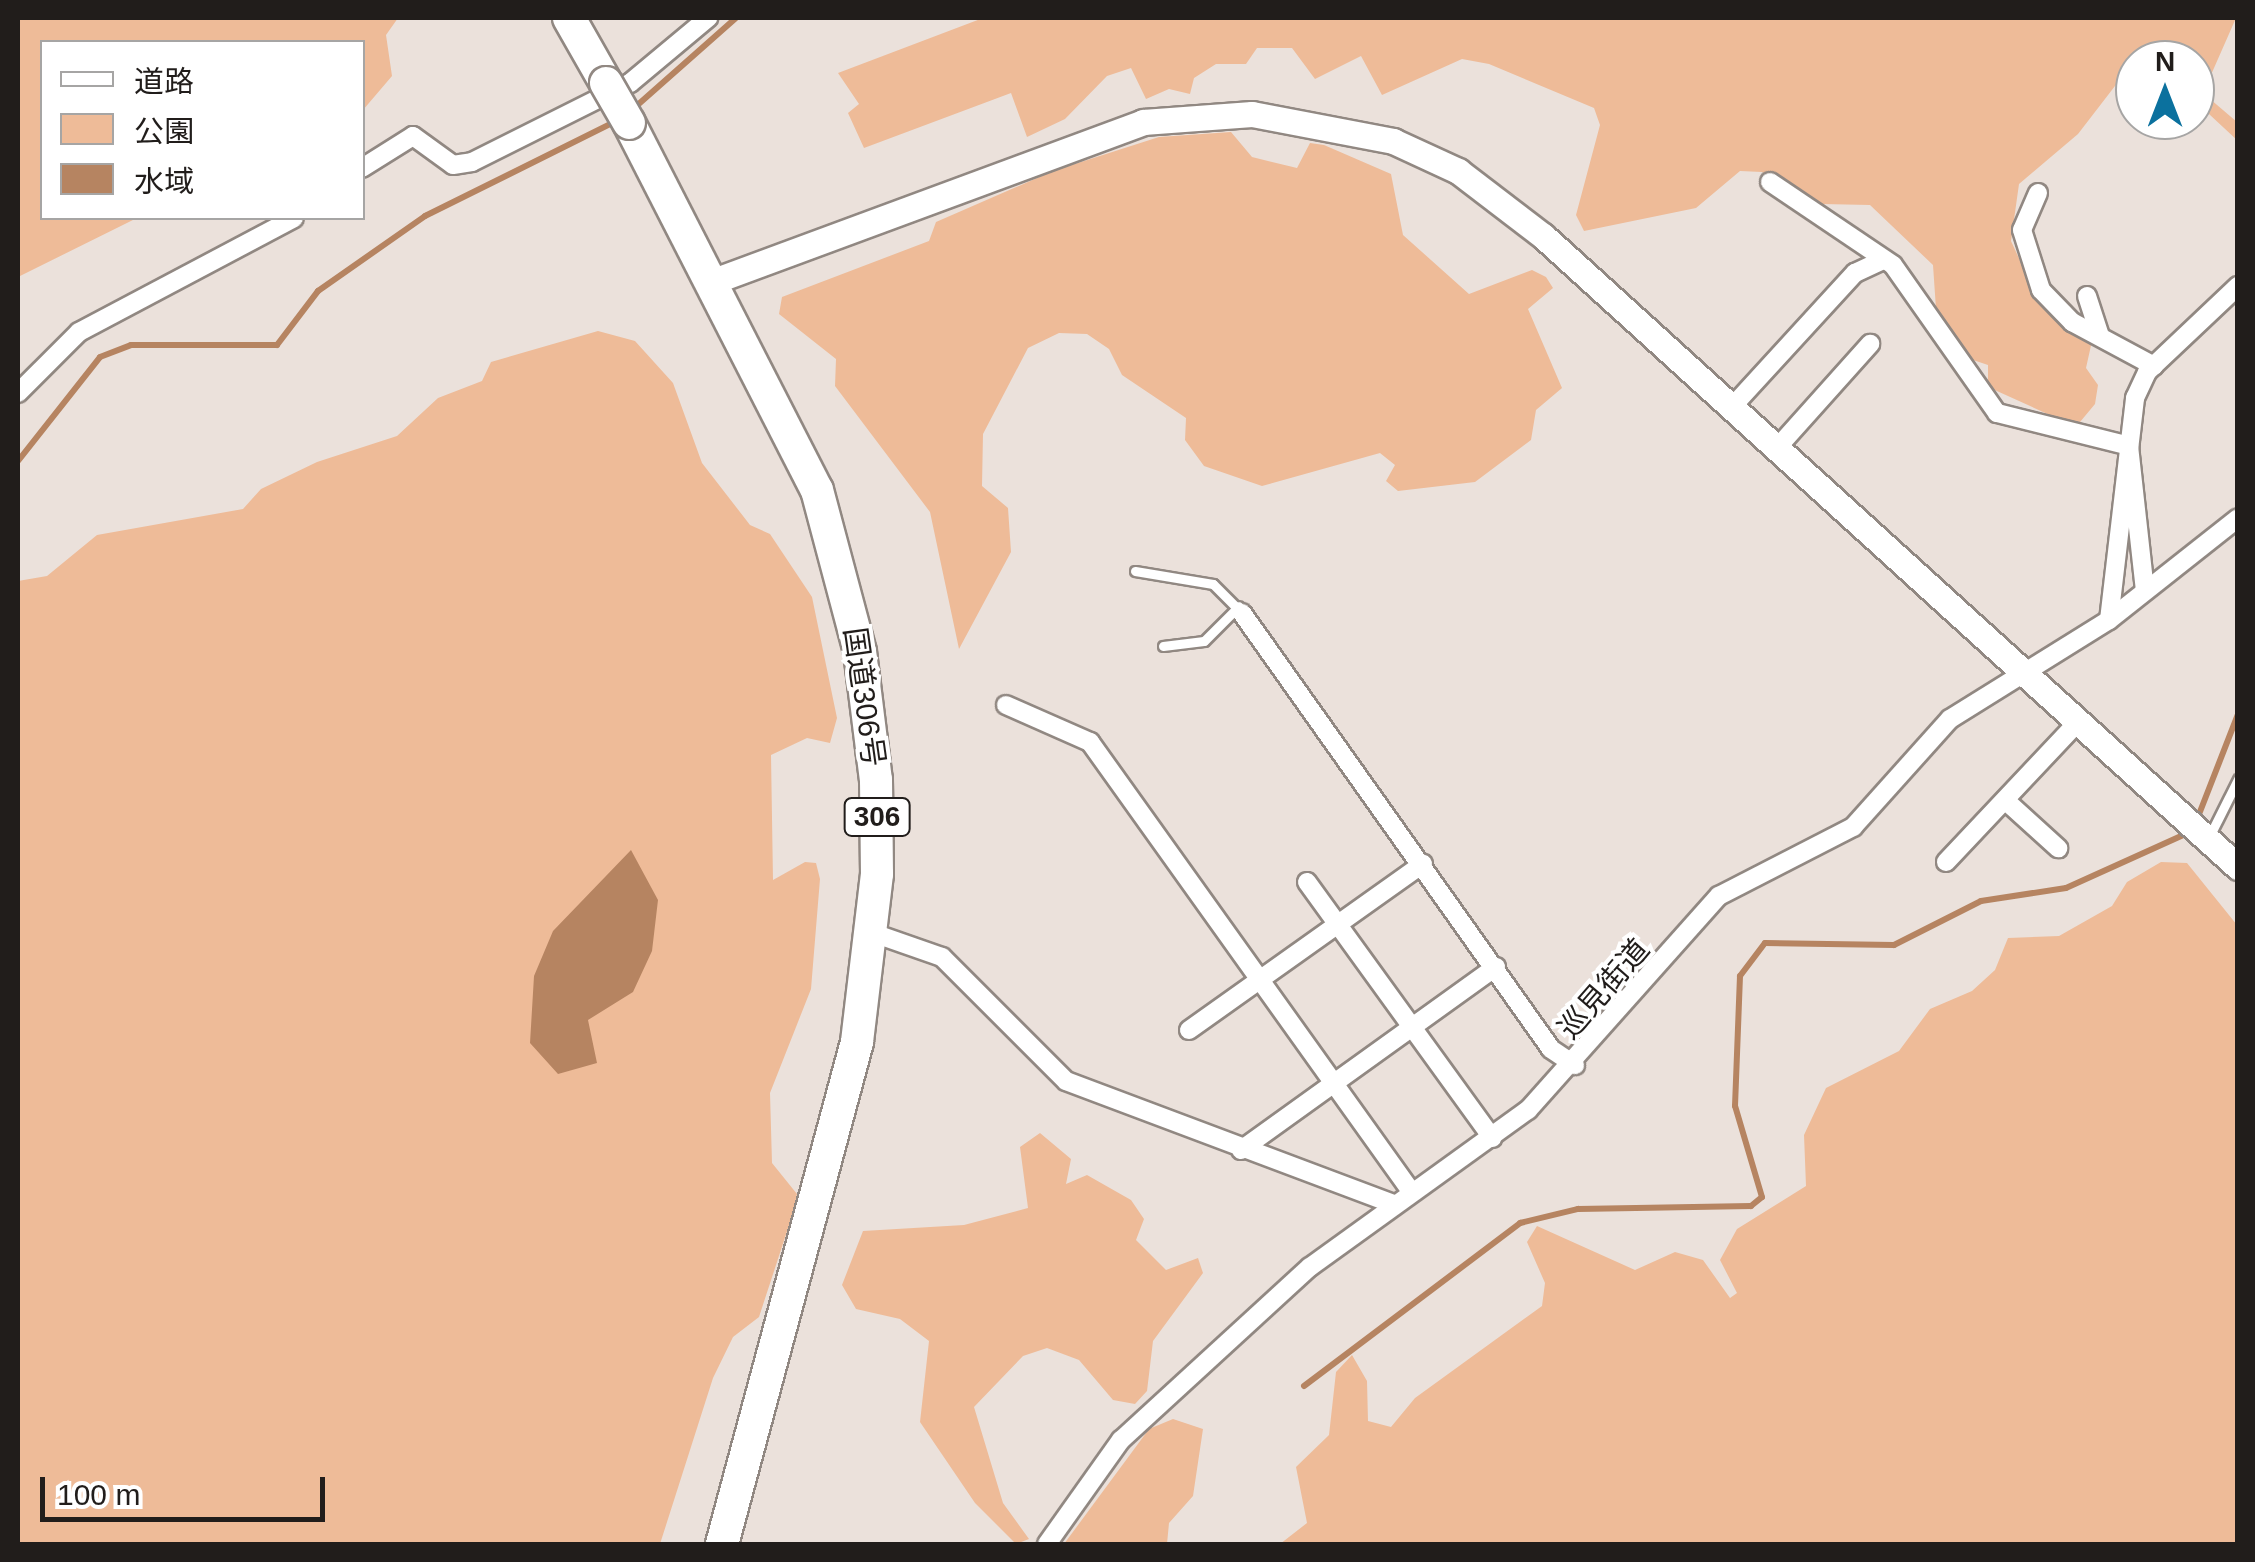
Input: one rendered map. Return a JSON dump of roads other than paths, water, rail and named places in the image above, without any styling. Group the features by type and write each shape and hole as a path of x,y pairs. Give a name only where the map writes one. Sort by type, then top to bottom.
{"highway":[{"name":"国道306号","path":"569,18 796,435 850,605 876,780 872,934 846,1096 722,1544"}],"street":[{"path":"365,166 413,136 453,165 472,162 630,84 708,18"},
{"path":"714,281 1143,122 1302,118 1393,141 1486,190 1732,407 2238,867"},
{"path":"1770,182 1881,261 1915,292 1998,412 2129,446"},
{"path":"2038,192 2022,230 2036,280 2072,322 2154,366"},
{"path":"18,392 78,332 290,220"},
{"path":"1732,407 1854,273 1881,261"},
{"path":"2109,620 2136,398 2154,366 2238,286"},
{"path":"2087,296 2098,334"},
{"path":"1777,448 1870,344"},
{"path":"2129,446 2144,590"},
{"name":"巡見街道","path":"1048,1544 1104,1456 1310,1267 1410,1190 1492,1138 1575,1066 1719,896 1853,827 1931,735 2109,620 2238,518"},
{"path":"1240,609 1552,1049 1575,1066"},
{"path":"1006,705 1090,742 1410,1190"},
{"path":"1946,862 2078,722"},
{"path":"2005,800 2058,848"},
{"path":"1190,1030 1423,864"},
{"path":"1308,882 1492,1138"},
{"path":"872,934 942,956 1066,1081 1393,1204"},
{"path":"1241,1150 1496,967"}],"lane":[{"path":"1134,571 1213,584 1240,609 1204,641 1163,646"},
{"path":"2198,832 2238,778"}],"water":[{"path":"631,850 658,900 652,951 633,992 588,1020 597,1063 558,1074 530,1043 534,976 553,931"}],"waterway":[{"path":"633,109 736,18"},
{"path":"18,461 100,357 131,345 277,345 318,291 425,216 614,122"},
{"path":"2196,822 2238,714"},
{"path":"1304,1386 1520,1223 1578,1209 1751,1206 1762,1197 1735,1106 1740,976 1765,943 1894,945 1981,901 2066,888 2190,832"}]}
